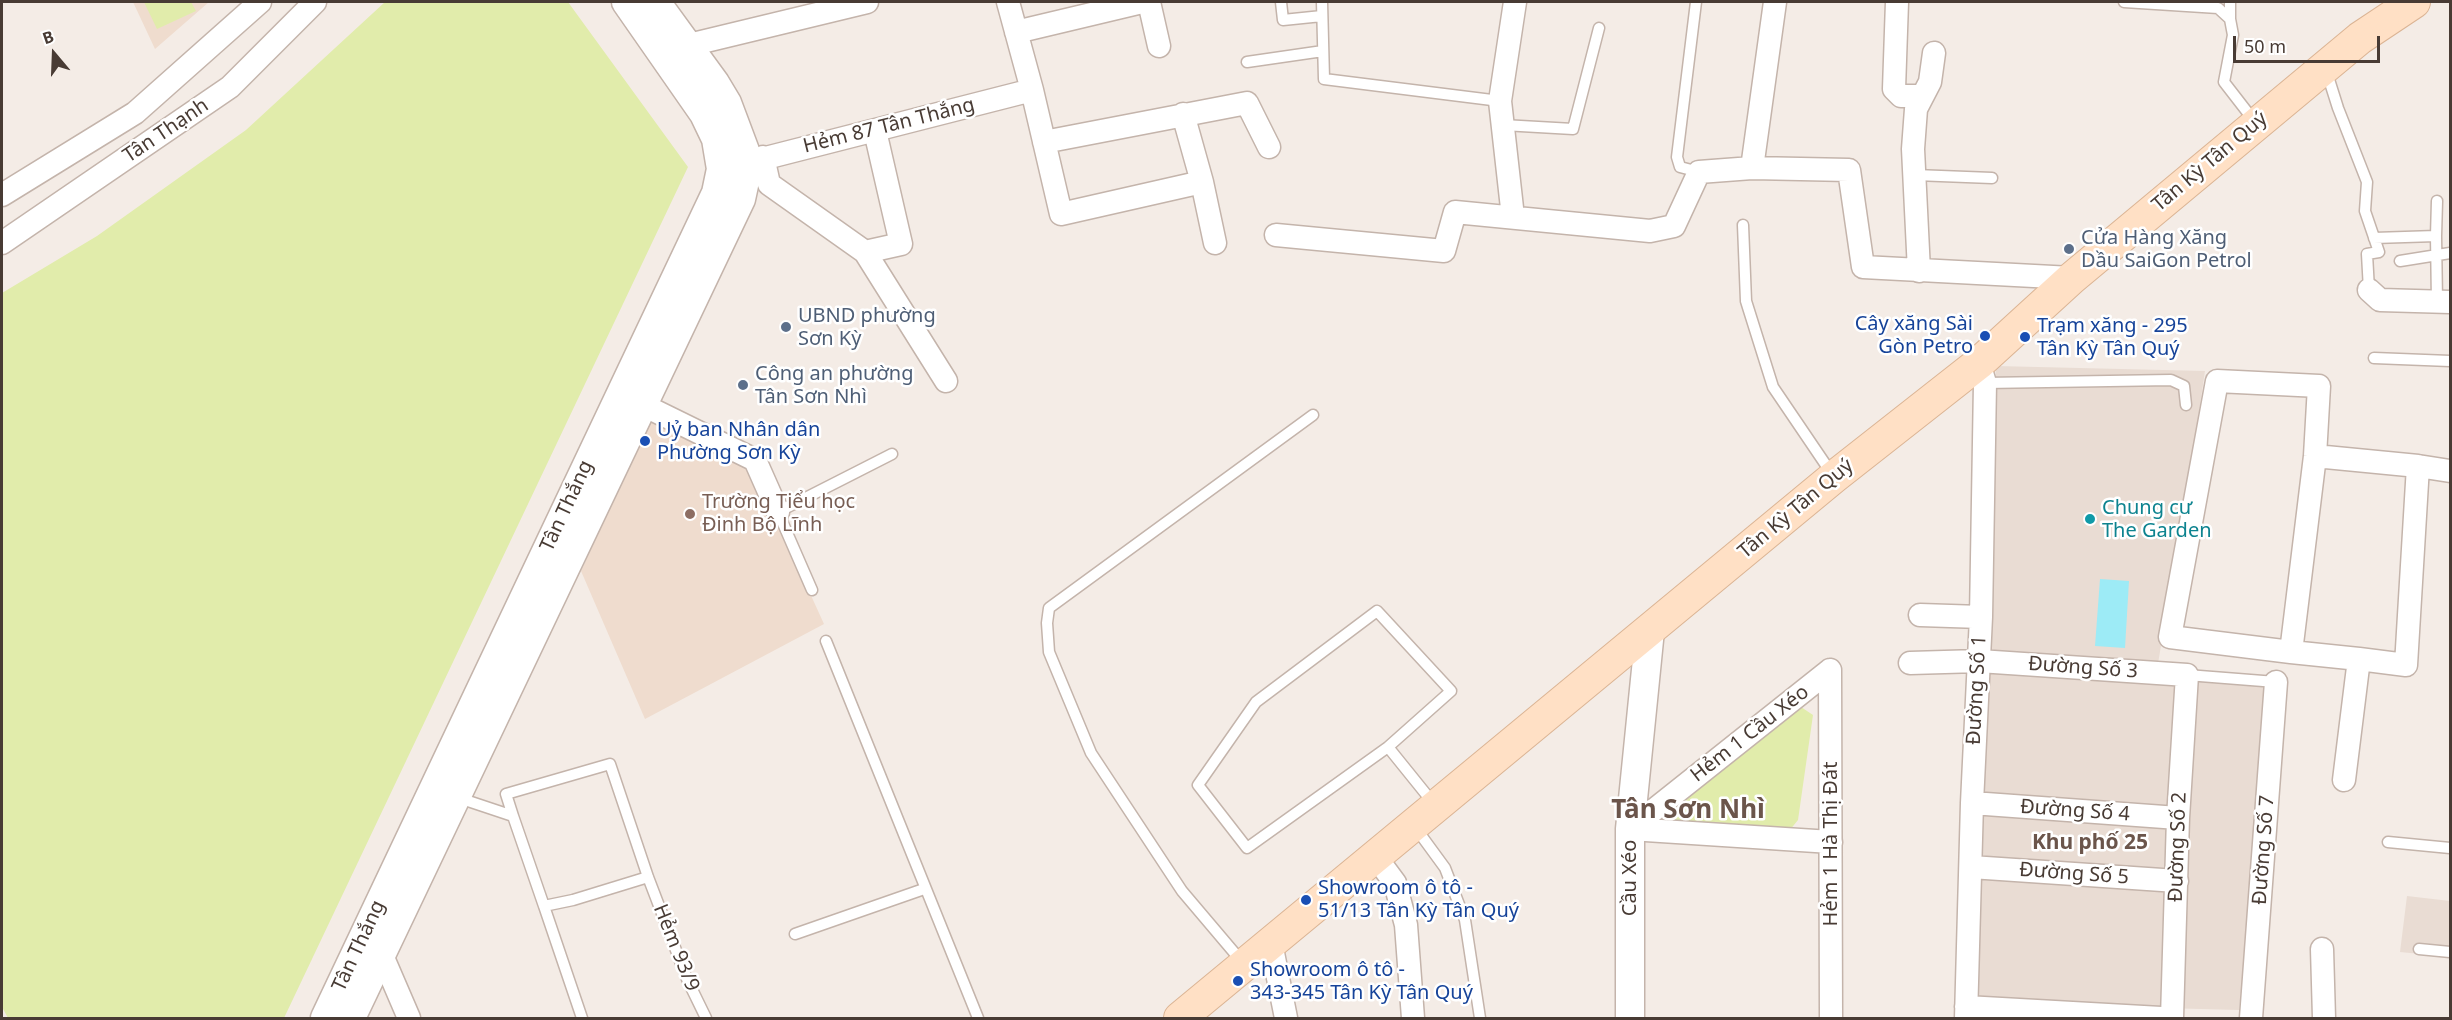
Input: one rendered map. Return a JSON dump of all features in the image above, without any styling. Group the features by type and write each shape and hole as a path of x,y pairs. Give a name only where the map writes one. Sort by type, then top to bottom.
{"main road":[{"name":"Tân Kỳ Tân Quý","path":"1180,1018 1834,477 1982,373 2073,278 2325,66 2360,38 2414,2"}],"street":[{"name":"Tân Thạnh","path":"2,195 135,113 260,2"},
{"name":"Tân Thạnh","path":"2,243 230,87 315,2"},
{"name":"Tân Thắng","path":"626,2 678,53"},
{"name":"Tân Thắng","path":"351,1018 741,200 746,176 743,163 716,139 656,2"},
{"path":"678,53 867,2"},
{"path":"1008,2 1032,90 1061,214 1202,182"},
{"path":"1016,32 1142,2"},
{"path":"1149,2 1159,46"},
{"path":"1513,217 1500,101 1515,2"},
{"path":"1752,168 1774,2"},
{"path":"1897,2 1894,89 1901,96 1921,96"},
{"path":"1919,271 1915,175 1916,109 1930,82 1934,53"},
{"name":"Hẻm 87 Tân Thắng","path":"743,163 1032,90"},
{"path":"1044,142 1247,103 1269,147"},
{"path":"1183,114 1202,182 1215,243"},
{"path":"865,252 901,244 875,131"},
{"name":"Tân Thắng","path":"325,1018 716,193 743,163"},
{"path":"743,163 865,252 946,381"},
{"path":"1276,235 1444,251 1455,212 1650,231 1674,226 1699,172 1752,168 1850,170 1863,267 2073,278"},
{"path":"2369,290 2380,300 2444,302"},
{"name":"Đường Số 1","path":"1966,1013 1972,803 1981,617 1982,373"},
{"path":"2291,652 2315,456 2319,386 2217,381 2170,637 2291,652 2406,665 2418,466"},
{"path":"643,405 755,460 778,512"},
{"path":"2315,456 2451,471"},
{"path":"1920,615 1981,617"},
{"name":"Cầu Xéo","path":"1630,1018 1630,829 1650,630"},
{"path":"2344,780 2359,659"},
{"name":"Đường Số 3","path":"1910,663 1979,661 2187,675"},
{"name":"Hẻm 1 Cầu Xéo","path":"1630,829 1830,670"},
{"name":"Hẻm 1 Hà Thị Đát","path":"1830,670 1831,1018"},
{"name":"Đường Số 2","path":"2172,1018 2178,818 2187,675"},
{"name":"Đường Số 7","path":"2251,1018 2276,682"},
{"name":"Đường Số 4","path":"1972,803 2178,818"},
{"path":"1630,829 1831,842"},
{"path":"1375,856 1395,883 1406,925 1413,1018"},
{"name":"Đường Số 5","path":"1971,867 2177,881"},
{"path":"1271,942 1286,1018"},
{"path":"2322,949 2324,1018"},
{"path":"381,953 409,1018"},
{"path":"1966,1013 2161,1018"}],"lane":[{"path":"1281,2 1283,20 1322,16"},
{"path":"1322,2 1324,79 1500,101"},
{"path":"1696,2 1677,157 1680,167 1699,172"},
{"path":"2124,2 2218,8 2230,19"},
{"path":"2230,2 2230,19 2234,34 2224,82 2256,124"},
{"path":"1503,125 1573,129 1599,28"},
{"path":"1247,62 1323,51"},
{"path":"2325,66 2338,108 2367,182 2365,211 2379,252 2367,254 2369,290"},
{"path":"1915,175 1992,178"},
{"path":"2437,201 2436,255 2444,302"},
{"path":"1743,225 1746,301 1773,387 1834,477"},
{"path":"2374,238 2436,236"},
{"path":"2400,261 2451,253"},
{"path":"2374,358 2451,362"},
{"path":"1982,373 2170,380 2184,386 2186,405"},
{"path":"1245,965 1182,891 1091,753 1049,652 1047,623 1049,608 1313,416"},
{"path":"813,590 778,512 892,454"},
{"path":"1377,611 1451,690 1388,747 1247,849 1197,785 1256,702 1377,611"},
{"path":"826,642 978,1018"},
{"path":"2187,675 2276,682"},
{"path":"1388,747 1425,815 1465,920 1480,1018"},
{"name":"Hẻm 93/9","path":"513,816 506,794 610,765 648,877 687,979 706,1018"},
{"path":"456,797 513,816 582,1018"},
{"path":"2388,842 2451,848"},
{"path":"544,906 573,900 648,877"},
{"path":"795,934 924,889"},
{"path":"2419,949 2451,952"}],"shaded area":[{"path":"133,2 209,2 155,49"},
{"path":"1996,366 2205,371 2156,675 2273,684 2239,1010 1970,1003"},
{"name":"Trường Tiểu học Đinh Bộ Lĩnh","path":"650,418 748,457 824,624 645,719 581,571"},
{"path":"2407,896 2450,901 2450,957 2400,952"}],"green space":[{"path":"144,2 191,2 196,11 157,29"},
{"path":"385,2 568,2 688,167 284,1018 8,1018 2,1007 2,293 97,236 246,130"},
{"path":"1801,707 1813,715 1798,820 1785,836 1671,820 1668,809"}],"water":[{"path":"2100,579 2129,581 2125,648 2095,646"}],"place":[{"name":"Cửa Hàng Xăng Dầu SaiGon Petrol","path":"2069,249"},
{"name":"UBND phường Sơn Kỳ","path":"786,327"},
{"name":"Cây xăng Sài Gòn Petro","path":"1985,336"},
{"name":"Trạm xăng - 295 Tân Kỳ Tân Quý","path":"2025,337"},
{"name":"Công an phường Tân Sơn Nhì","path":"743,385"},
{"name":"Uỷ ban Nhân dân Phường Sơn Kỳ","path":"645,441"},
{"name":"Trường Tiểu học Đinh Bộ Lĩnh","path":"690,514"},
{"name":"Chung cư The Garden","path":"2090,519"},
{"name":"Showroom ô tô - 51/13 Tân Kỳ Tân Quý","path":"1306,900"},
{"name":"Showroom ô tô - 343-345 Tân Kỳ Tân Quý","path":"1238,981"}],"district":[{"name":"Tân Sơn Nhì","path":"1688,811"},
{"name":"Khu phố 25","path":"2090,843"}]}
